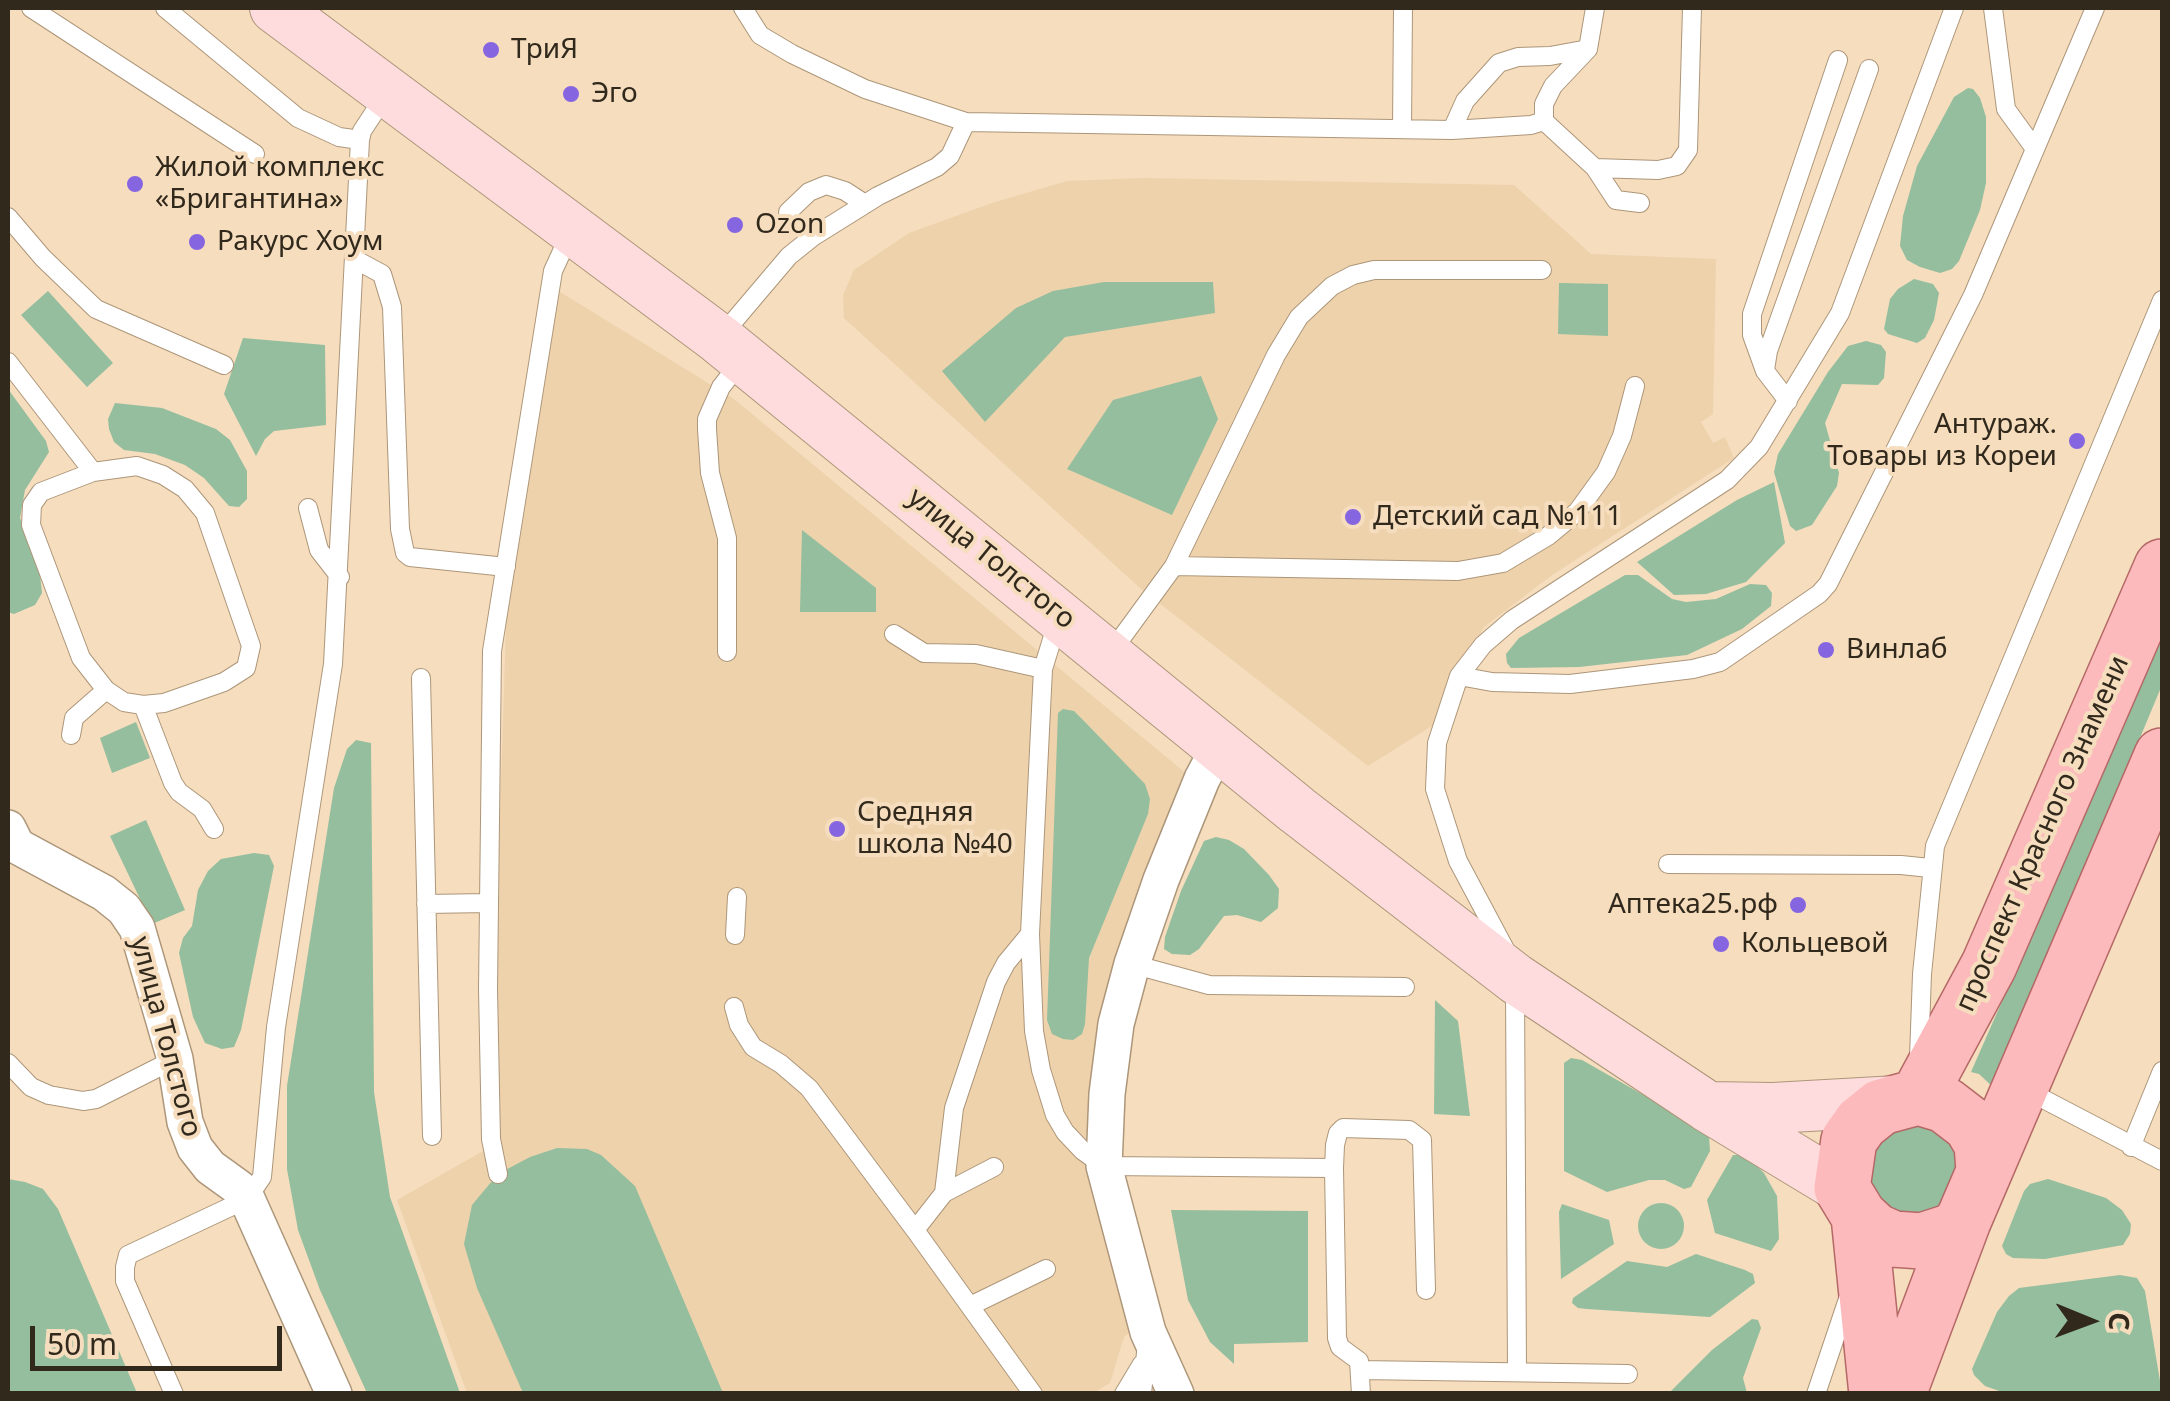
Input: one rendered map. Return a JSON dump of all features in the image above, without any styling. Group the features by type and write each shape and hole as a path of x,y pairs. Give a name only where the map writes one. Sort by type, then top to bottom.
{"main road":[{"name":"улица Толстого","path":"275,8 731,349 1219,747 1516,979 1708,1107 1855,1220"},
{"name":"проспект Красного Знамени","path":"1877,1394 1846,1152 1854,1132 1868,1116 1907,1099 1989,964 2162,567"},
{"path":"1898,1394 1984,1171 2162,756"},
{"path":"1708,1107 1773,1108 1907,1099 1945,1105 1971,1125 1982,1144 1984,1171"},
{"path":"1855,1220 1892,1239 1911,1241 1933,1239 1964,1221"}],"street":[{"path":"1176,1394 1146,1345 1104,1166 1107,1094 1116,1024 1132,964 1202,778 1219,747"},
{"name":"улица Толстого","path":"11,843 104,893 124,908 137,928 175,1059 185,1122 195,1148 210,1167 248,1199 334,1394"}],"lane":[{"path":"32,8 255,154"},
{"path":"165,8 298,118 339,138 360,140"},
{"path":"743,8 760,35 792,54 865,89 966,122 1452,130 1544,121"},
{"path":"1402,128 1404,8"},
{"path":"1596,8 1588,49 1553,86 1544,104 1544,121 1596,168 1616,200 1640,203"},
{"path":"1596,168 1668,169 1684,160 1688,150 1692,8"},
{"path":"1517,1372 1516,979 1502,939 1458,860 1435,789 1437,743 1459,676 1484,645 1512,620 1727,480 1759,447 1840,314 1954,8"},
{"path":"1993,8 2006,109 2035,150"},
{"path":"1459,676 1492,682 1570,684 1693,669 1720,662 1819,594 1828,584 1942,362 2095,8"},
{"path":"1452,130 1465,101 1499,64 1518,57 1588,49"},
{"path":"1788,401 1765,371 1752,335 1752,314 1838,60"},
{"path":"1765,371 1768,351 1869,69"},
{"path":"174,1394 125,1281 128,1255 248,1199 262,1177 276,1027 323,740 340,577 360,140 362,130 387,92"},
{"path":"727,652 727,538 710,473 706,430 731,349 788,256 864,204 937,167 950,156 966,122"},
{"path":"788,212 809,192 826,184 864,204"},
{"path":"8,217 42,258 96,309 224,365"},
{"path":"498,1174 491,1140 488,903 492,651 552,271 573,229"},
{"path":"356,260 382,274 392,308 400,530 406,553 410,557 506,567"},
{"path":"1109,656 1174,566 1276,355 1299,317 1332,286 1374,270 1542,270"},
{"path":"1907,1099 1930,868 1942,828 2162,300"},
{"path":"8,362 92,472"},
{"path":"1174,566 1458,570 1503,563 1548,536 1577,512 1606,472 1622,436 1635,386"},
{"path":"137,466 185,489 205,512 252,646 246,668 224,682 164,703 144,706 124,702 106,690 81,658 31,525 32,506 41,492 92,472 137,466"},
{"path":"308,508 319,550 340,577"},
{"path":"1060,614 1043,669 1030,934 1034,1031 1049,1096 1065,1132 1104,1166 1334,1168"},
{"path":"894,634 924,653 976,654 1043,669"},
{"path":"420,678 432,1136"},
{"path":"71,735 74,718 106,690"},
{"path":"144,706 174,783 202,809 214,828"},
{"path":"1668,864 1930,868"},
{"path":"735,935 737,897"},
{"path":"426,904 488,903"},
{"path":"944,1193 946,1150 964,1073 996,982 1006,962 1030,934"},
{"path":"1132,964 1209,985 1405,987"},
{"path":"734,1008 739,1025 754,1047 809,1088 1033,1394"},
{"path":"8,1062 31,1088 83,1101 96,1099 175,1059"},
{"path":"2131,1147 2162,1071"},
{"path":"2020,1087 2162,1161"},
{"path":"1361,1394 1359,1361 1340,1348 1337,1338 1334,1168 1338,1133 1344,1128 1409,1130 1422,1140 1426,1290"},
{"path":"915,1230 944,1193 994,1167"},
{"path":"1816,1394 1855,1220"},
{"path":"970,1306 1046,1269"},
{"path":"1124,1394 1146,1345"},
{"path":"1142,1394 1146,1345"},
{"path":"1360,1370 1628,1374"}],"shaded area":[{"name":"Детский сад №111","path":"1144,178 1514,185 1591,254 1716,259 1713,414 1701,422 1713,443 1725,437 1734,458 1552,575 1484,627 1461,669 1451,714 1368,766 1140,588 844,318 843,295 854,270 909,233 1067,181"},
{"name":"Средняя школа №40","path":"557,290 734,399 1194,780 1126,960 1113,1167 1150,1316 1124,1337 1110,1383 1093,1393 467,1393 397,1200 499,1142 497,903 506,628"}],"green space":[{"path":"1968,88 1980,98 1986,117 1986,183 1980,210 1959,261 1952,269 1940,273 1907,260 1900,246 1903,216 1917,166 1954,97"},
{"path":"1914,279 1933,284 1939,293 1934,320 1925,338 1917,343 1888,334 1884,329 1890,299"},
{"path":"1104,282 1213,282 1215,313 1065,337 985,422 942,371 1016,308 1053,291"},
{"path":"1559,283 1608,284 1608,336 1558,334"},
{"path":"48,291 113,363 87,387 21,315"},
{"path":"243,338 325,345 326,425 274,431 256,456 224,394"},
{"path":"1866,341 1881,345 1886,352 1884,378 1878,385 1842,384 1825,423 1839,473 1837,486 1812,525 1796,531 1790,526 1774,472 1778,454 1848,346"},
{"path":"1201,376 1218,419 1172,515 1067,469 1113,400"},
{"path":"8,389 46,441 49,452 25,490 20,518 40,575 42,593 35,605 14,614 8,612"},
{"path":"115,403 162,408 216,429 230,440 247,471 247,499 239,507 229,506 204,478 185,465 155,454 124,450 114,442 109,429 108,419"},
{"path":"1774,482 1785,543 1746,582 1706,594 1674,595 1637,562 1737,500"},
{"path":"802,530 876,588 876,612 800,612"},
{"path":"1625,575 1638,575 1672,599 1686,602 1716,599 1750,584 1766,585 1772,593 1771,606 1742,629 1687,655 1579,667 1511,668 1507,663 1506,654 1519,638"},
{"path":"2162,637 2162,685 1994,1088 1971,1072"},
{"path":"1063,709 1074,711 1145,784 1150,799 1148,814 1089,958 1085,1024 1082,1034 1073,1040 1052,1034 1047,1020 1058,713"},
{"path":"136,722 150,758 112,773 100,738"},
{"path":"356,740 371,743 374,1092 390,1197 460,1393 367,1393 320,1290 298,1230 287,1169 287,1086 334,788 347,749"},
{"path":"146,820 185,910 152,924 110,836"},
{"path":"1216,837 1244,849 1269,875 1279,889 1278,908 1261,922 1237,915 1224,916 1199,949 1190,955 1172,954 1164,949 1165,937 1181,891 1204,841"},
{"path":"254,853 269,855 274,866 241,1030 234,1047 222,1049 205,1043 193,1017 179,953 192,926 198,890 208,871 221,859"},
{"path":"1435,1000 1458,1021 1470,1116 1434,1114"},
{"path":"1571,1058 1582,1060 1709,1136 1710,1151 1691,1187 1684,1189 1665,1180 1649,1180 1607,1192 1564,1171 1564,1063"},
{"path":"1925,1125 1952,1144 1959,1160 1945,1206 1914,1218 1882,1207 1865,1172 1872,1146 1895,1127"},
{"path":"557,1148 587,1149 601,1155 635,1186 723,1393 523,1393 477,1288 464,1244 472,1205 498,1174"},
{"path":"1733,1155 1753,1162 1777,1196 1779,1239 1771,1251 1715,1233 1707,1200"},
{"path":"8,1179 43,1189 58,1209 137,1393 8,1393"},
{"path":"2048,1179 2106,1198 2122,1210 2131,1224 2123,1245 2045,1259 2013,1258 2006,1254 2002,1246 2024,1191 2030,1184"},
{"path":"1661,1203 1677,1210 1684,1226 1677,1242 1661,1249 1645,1242 1638,1226 1645,1210"},
{"path":"1562,1204 1609,1220 1614,1244 1561,1279 1559,1212"},
{"path":"1171,1210 1308,1211 1308,1342 1234,1344 1234,1364 1210,1342 1188,1300"},
{"path":"1696,1254 1745,1270 1753,1274 1755,1283 1710,1317 1587,1309 1572,1303 1573,1298 1627,1261 1667,1267"},
{"path":"2120,1275 2137,1278 2145,1291 2162,1393 2005,1393 1985,1386 1974,1375 1972,1369 1997,1312 2019,1288"},
{"path":"1752,1319 1758,1320 1761,1328 1743,1378 1747,1393 1669,1393 1712,1350"}],"place":[{"name":"ТриЯ","path":"491,50"},
{"name":"Эго","path":"571,94"},
{"name":"Жилой комплекс «Бригантина»","path":"135,184"},
{"name":"Ozon","path":"735,225"},
{"name":"Ракурс Хоум","path":"197,242"},
{"name":"Антураж. Товары из Кореи","path":"2077,441"},
{"name":"Детский сад №111","path":"1353,517"},
{"name":"Винлаб","path":"1826,650"},
{"name":"Средняя школа №40","path":"837,829"},
{"name":"Аптека25.рф","path":"1798,905"},
{"name":"Кольцевой","path":"1721,944"}]}
